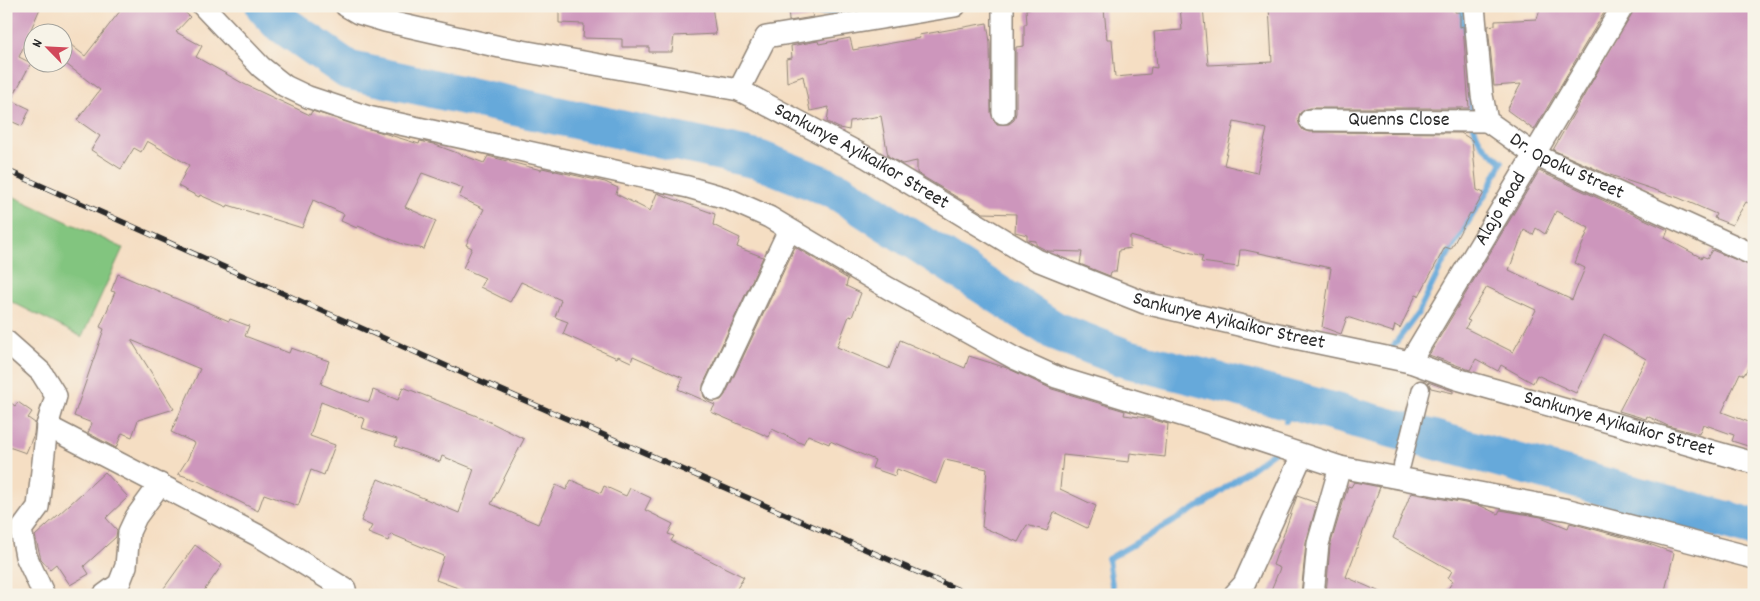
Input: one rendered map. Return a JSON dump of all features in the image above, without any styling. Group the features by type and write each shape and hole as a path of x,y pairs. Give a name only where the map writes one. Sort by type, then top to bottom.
{"street":[{"path":"203,6 261,67 285,86 308,97 368,117 698,190 726,198 768,217 1016,359 1056,377 1340,467 1568,510 1754,558"},
{"name":"Sankunye Ayikaikor Street","path":"346,6 358,13 385,21 500,47 739,90 868,158 1037,260 1145,302 1290,337 1410,362 1457,379 1754,463"},
{"path":"739,90 766,37 955,6"},
{"path":"1003,6 1003,113"},
{"name":"Dr. Opoku Street","path":"1474,6 1482,95 1487,121 1535,155 1754,255"},
{"name":"Alajo Road","path":"1410,362 1623,6"},
{"name":"Quenns Close","path":"1310,120 1487,121"},
{"path":"714,390 789,230"},
{"path":"6,341 42,372 56,396 47,426 38,507 21,530 26,556 44,595"},
{"path":"1402,464 1421,389"},
{"path":"47,426 259,536 345,589 346,595"},
{"path":"1234,595 1244,584 1302,455"},
{"path":"1313,595 1318,544 1340,467"},
{"path":"104,595 119,584 126,566 130,532 136,517 160,484"}],"green space":[{"path":"6,193 123,248 82,337 6,299"}],"building":[{"path":"6,6 41,6 34,22 22,22 22,50 19,57 22,58 22,72 26,72 11,100 30,109 22,126 6,119"},
{"path":"124,6 178,6 190,17 176,32 202,46 196,57 244,84 310,115 312,111 419,144 420,141 433,144 484,163 488,156 541,170 542,168 605,182 618,188 616,194 650,211 657,193 715,214 713,225 740,238 737,247 763,257 703,385 704,397 709,401 721,400 725,395 795,247 848,279 846,286 861,293 852,317 849,316 837,347 889,369 900,340 965,368 969,356 1007,368 1052,389 1125,411 1124,415 1147,418 1168,424 1165,457 1130,453 1129,462 1063,455 1060,489 1096,506 1087,528 1054,512 1047,531 1027,525 1018,542 982,527 987,469 945,460 936,484 897,469 895,476 872,468 875,460 830,441 829,444 808,435 803,444 772,429 769,437 711,412 715,405 678,389 683,378 633,356 631,362 618,356 617,358 563,334 568,322 555,317 561,300 521,282 510,302 480,287 485,278 463,268 472,248 466,245 484,209 459,197 463,188 422,173 405,207 436,221 424,249 405,245 341,221 344,214 313,200 302,228 228,205 227,207 200,195 199,197 178,186 189,165 147,141 141,152 134,148 121,169 91,150 100,136 77,120 100,90 72,69 72,46 85,56"},
{"path":"559,6 712,6 716,34 674,36 672,52 649,52 649,47 622,47 622,39 583,38 584,24 559,23"},
{"path":"788,6 810,6 813,17 789,21"},
{"path":"1034,6 1098,6 1099,10 1104,9 1107,39 1112,39 1115,77 1150,74 1151,67 1157,68 1154,32 1182,30 1180,6 1203,6 1208,65 1272,62 1269,6 1455,6 1455,12 1460,12 1460,27 1463,26 1469,108 1310,108 1300,113 1298,120 1303,130 1310,132 1461,133 1472,140 1477,190 1484,193 1472,214 1470,213 1451,249 1445,247 1419,296 1416,295 1400,328 1395,325 1393,332 1347,317 1341,334 1322,327 1331,268 1245,250 1240,250 1238,267 1201,262 1203,256 1130,236 1130,248 1119,250 1116,272 1111,272 1110,276 1080,264 1082,252 1048,251 1036,245 1036,241 1027,240 1027,235 1015,232 1016,214 983,213 917,173 917,161 902,164 888,156 881,116 850,121 849,130 839,128 827,122 829,107 810,111 803,76 787,82 786,59 792,58 791,46 818,41 819,44 850,38 853,50 920,38 919,35 987,23 990,42 991,113 997,124 1009,124 1014,120 1016,113 1016,47 1024,46 1024,24 1027,24 1026,9 1035,8","holes":["1234,122 1267,129 1257,173 1224,165"]},
{"path":"1541,6 1608,6 1534,130 1507,110 1521,84 1494,86 1488,26 1495,25 1495,21 1537,19"},
{"path":"1635,6 1754,6 1754,205 1746,202 1732,225 1714,218 1716,214 1679,198 1607,174 1553,150"},
{"path":"1539,171 1668,230 1665,238 1702,258 1702,256 1707,258 1712,250 1754,267 1754,357 1744,375 1740,373 1722,412 1754,424 1754,448 1732,441 1734,435 1703,424 1699,434 1668,426 1647,416 1646,419 1619,411 1646,359 1604,334 1576,393 1537,375 1533,383 1501,365 1498,371 1476,359 1470,370 1429,355","holes":["1556,211 1589,228 1575,263 1585,268 1572,300 1509,270 1524,230 1533,235 1536,228 1545,234","1487,287 1536,310 1513,352 1465,328 1470,321 1467,320"]},
{"path":"118,274 229,321 230,319 249,326 245,336 289,353 291,348 329,361 321,384 355,398 369,402 373,390 398,400 403,387 482,418 524,439 491,504 538,524 556,485 566,490 571,480 601,493 604,486 626,496 630,488 651,498 645,510 673,524 668,534 674,536 671,541 744,577 733,595 477,595 436,580 444,556 391,534 388,541 368,533 372,526 361,521 378,479 459,513 474,469 442,456 440,462 395,446 397,439 362,428 365,419 321,402 310,436 335,445 324,475 311,470 298,506 264,494 258,511 196,480 178,474 195,443 171,432 200,369 131,340 174,409 138,420 132,437 122,433 116,448 88,433 92,423 74,416 104,329 100,327 115,292 111,291"},
{"path":"1428,382 1453,391 1453,393 1431,388"},
{"path":"6,399 15,406 18,402 32,412 28,418 35,423 34,434 26,453 6,446"},
{"path":"105,472 128,497 106,518 117,530 116,537 84,566 89,574 70,585 56,564 50,569 41,559 35,536"},
{"path":"1354,482 1380,487 1346,577 1387,595 1326,595 1330,546 1348,486 1351,487"},
{"path":"1411,493 1481,506 1498,514 1500,510 1541,517 1568,528 1570,523 1649,544 1674,553 1664,595 1444,595 1453,581 1448,578 1452,571 1393,538"},
{"path":"1297,496 1317,503 1306,543 1301,595 1269,595 1280,568 1273,565"},
{"path":"195,545 222,565 201,595 159,595"}],"waterway":[{"path":"265,6 278,21 348,70 760,160 838,191 1055,331 1125,358 1293,401 1754,528"},
{"path":"1391,349 1418,313 1443,263 1489,188 1502,162 1480,141 1471,115 1466,77 1462,6"},
{"path":"804,14 874,9"},
{"path":"1286,421 1293,401"},
{"path":"1110,595 1113,591 1108,559 1205,503 1275,451"}],"railway":[{"path":"6,170 469,376 970,595"}]}
